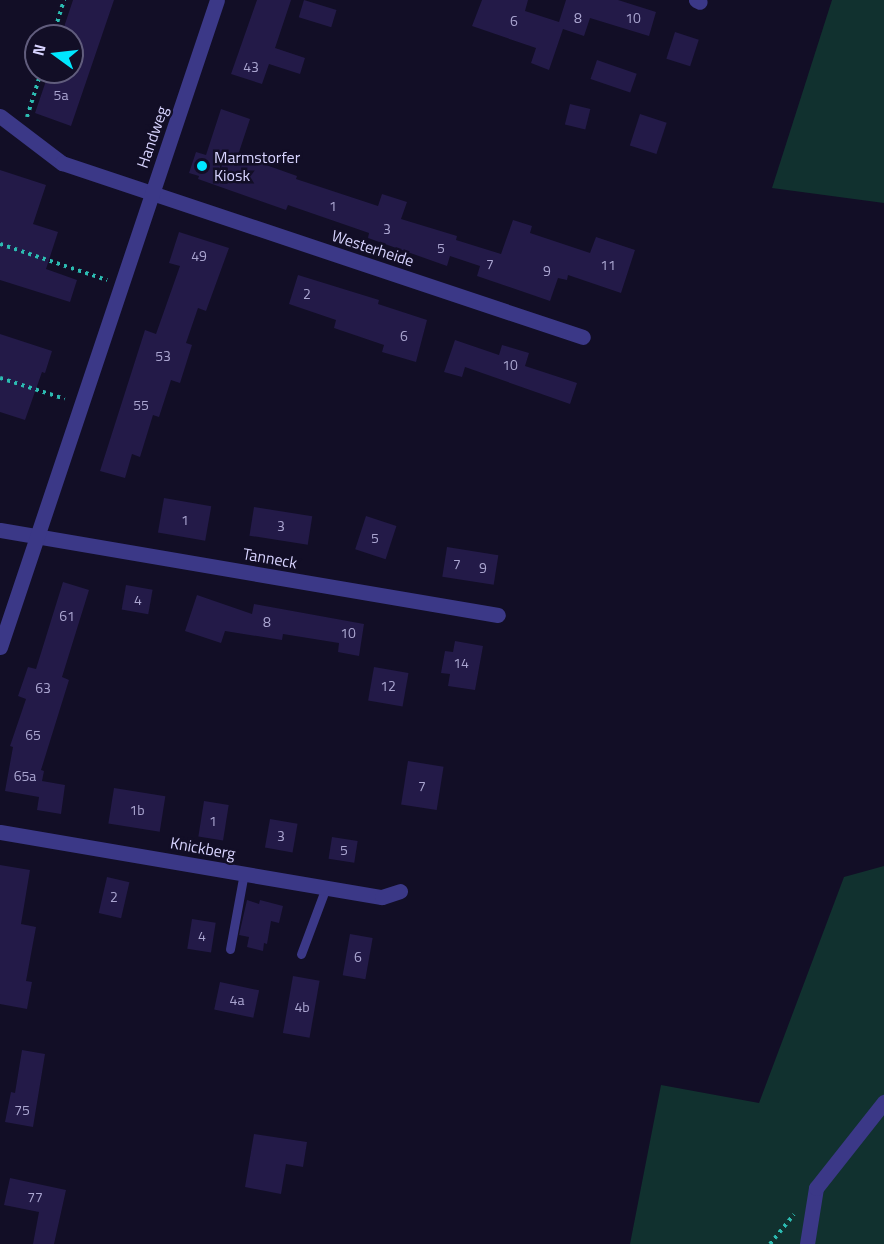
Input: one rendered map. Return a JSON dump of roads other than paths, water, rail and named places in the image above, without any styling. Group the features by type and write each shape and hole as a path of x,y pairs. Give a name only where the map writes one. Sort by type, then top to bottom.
{"street":[{"name":"Handweg","path":"0,646 217,0"},
{"name":"Westerheide","path":"0,116 22,135 62,163 583,337"},
{"name":"Tanneck","path":"0,530 498,615"},
{"name":"Knickberg","path":"0,832 382,897 400,891"},
{"path":"807,1244 816,1188 884,1102"}],"lane":[{"path":"230,949 244,873"},
{"path":"301,954 326,887"}],"place":[{"name":"Marmstorfer Kiosk","path":"202,166"}]}
